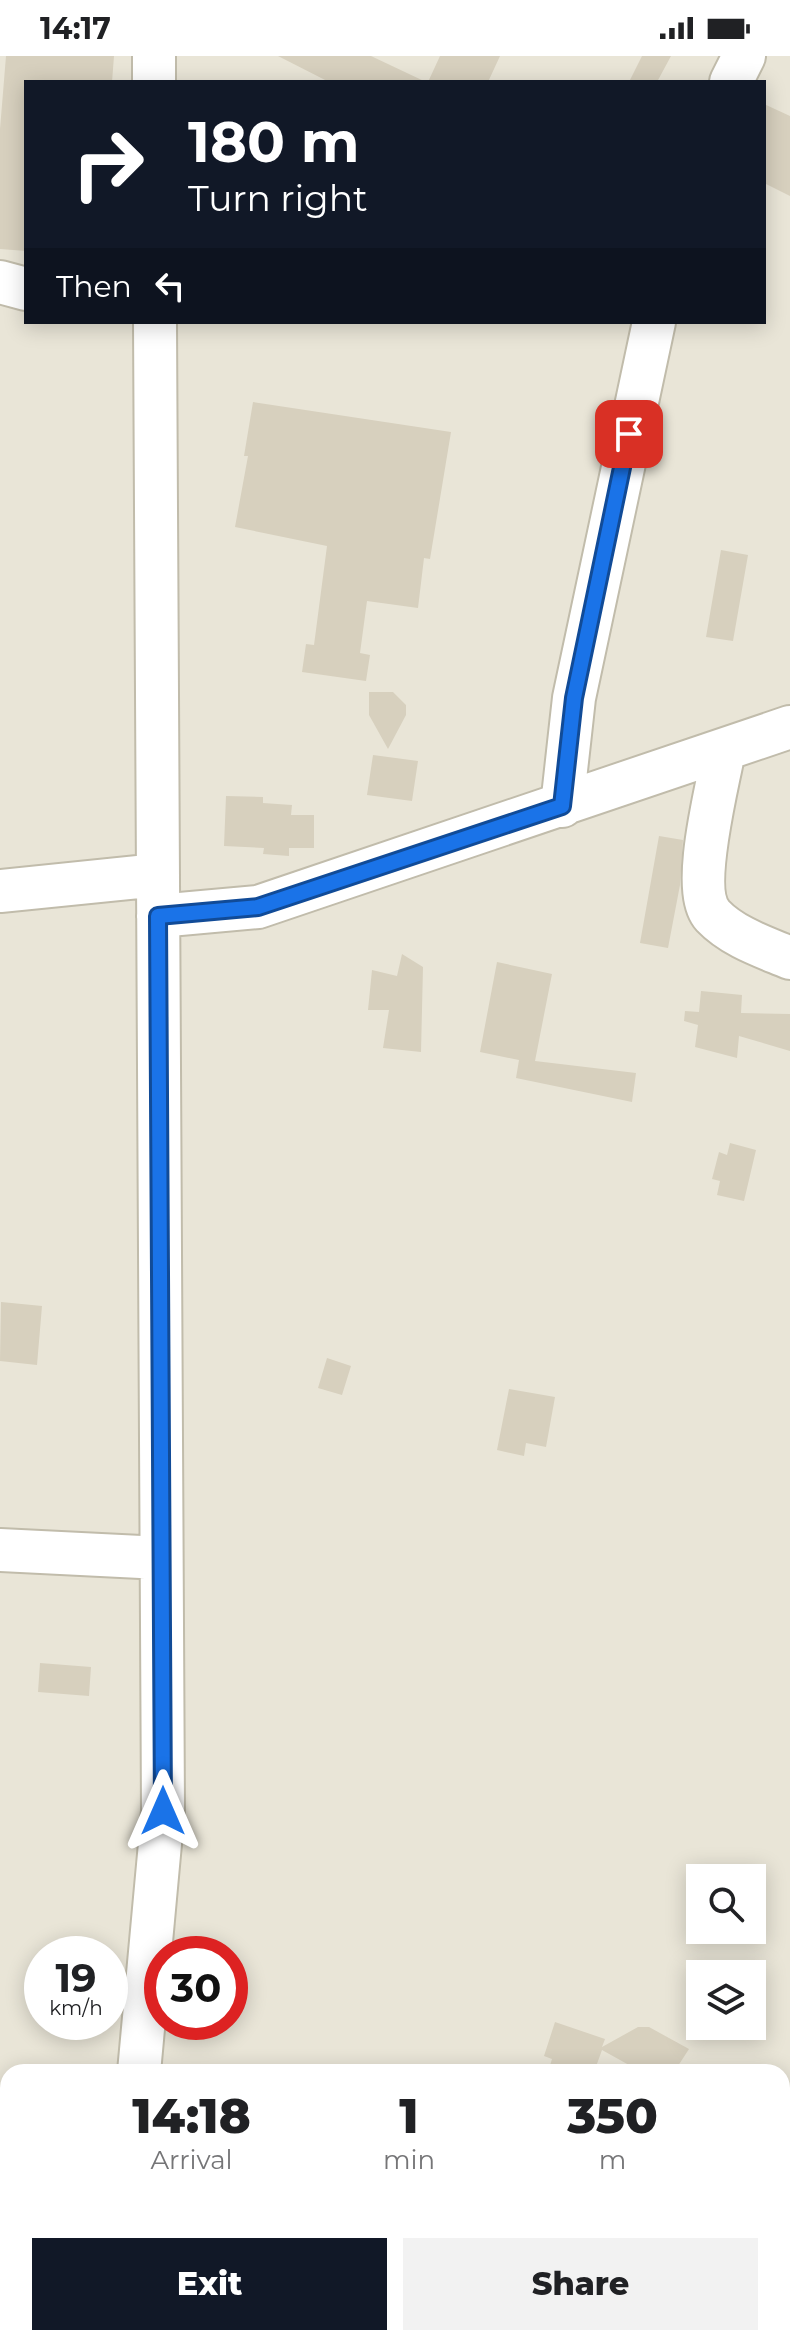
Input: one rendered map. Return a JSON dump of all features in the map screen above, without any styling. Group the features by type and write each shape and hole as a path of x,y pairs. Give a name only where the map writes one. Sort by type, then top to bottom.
{"street":[{"path":"154,56 154,80"},
{"path":"732,80 744,56"},
{"path":"0,282 24,288"},
{"path":"140,2064 163,1811 154,324"},
{"path":"562,806 574,698 654,324"},
{"path":"158,916 258,907 790,727"},
{"path":"724,750 702,879 711,914 746,939 790,958"},
{"path":"0,891 158,875"},
{"path":"0,1550 161,1558"}],"shaded area":[{"path":"0,56 790,56 790,2064 0,2064"}],"building":[{"path":"6,56 114,56 112,80 24,80 24,251 0,249 0,129"},
{"path":"278,56 371,56 422,80 325,80"},
{"path":"440,56 500,56 489,80 429,80"},
{"path":"642,56 671,56 658,80 630,80"},
{"path":"766,105 790,116 790,196 766,184"},
{"path":"253,402 451,432 430,559 424,558 418,608 367,601 360,653 370,655 366,681 302,672 306,644 314,645 327,546 235,527 248,456 244,456"},
{"path":"721,550 748,555 733,641 706,637"},
{"path":"369,692 393,692 406,705 406,715 388,749 369,715"},
{"path":"373,755 418,761 412,801 367,795"},
{"path":"226,796 263,797 263,803 292,805 291,815 314,815 314,848 289,848 289,856 263,854 264,848 224,846"},
{"path":"659,836 683,840 680,885 668,948 640,943"},
{"path":"402,954 423,967 421,1052 383,1048 389,1010 368,1010 372,970 397,976"},
{"path":"497,962 552,974 535,1061 636,1073 632,1102 516,1078 519,1060 480,1052"},
{"path":"701,991 742,995 741,1013 790,1014 790,1051 739,1036 737,1058 695,1047 698,1025 684,1021 685,1011 699,1012"},
{"path":"730,1143 756,1150 744,1201 717,1195 720,1181 712,1179 719,1152 727,1155"},
{"path":"1,1302 42,1306 37,1365 0,1361"},
{"path":"327,1358 351,1366 342,1395 318,1388"},
{"path":"509,1389 555,1397 546,1447 526,1443 524,1456 497,1450"},
{"path":"40,1663 91,1667 89,1696 38,1692"},
{"path":"555,2022 605,2039 602,2047 638,2027 649,2027 689,2049 679,2064 627,2064 602,2050 597,2064 550,2064 552,2059 544,2056"}],"route":[{"path":"163,1811 158,916 258,907 562,806 574,698 629,434"}]}
